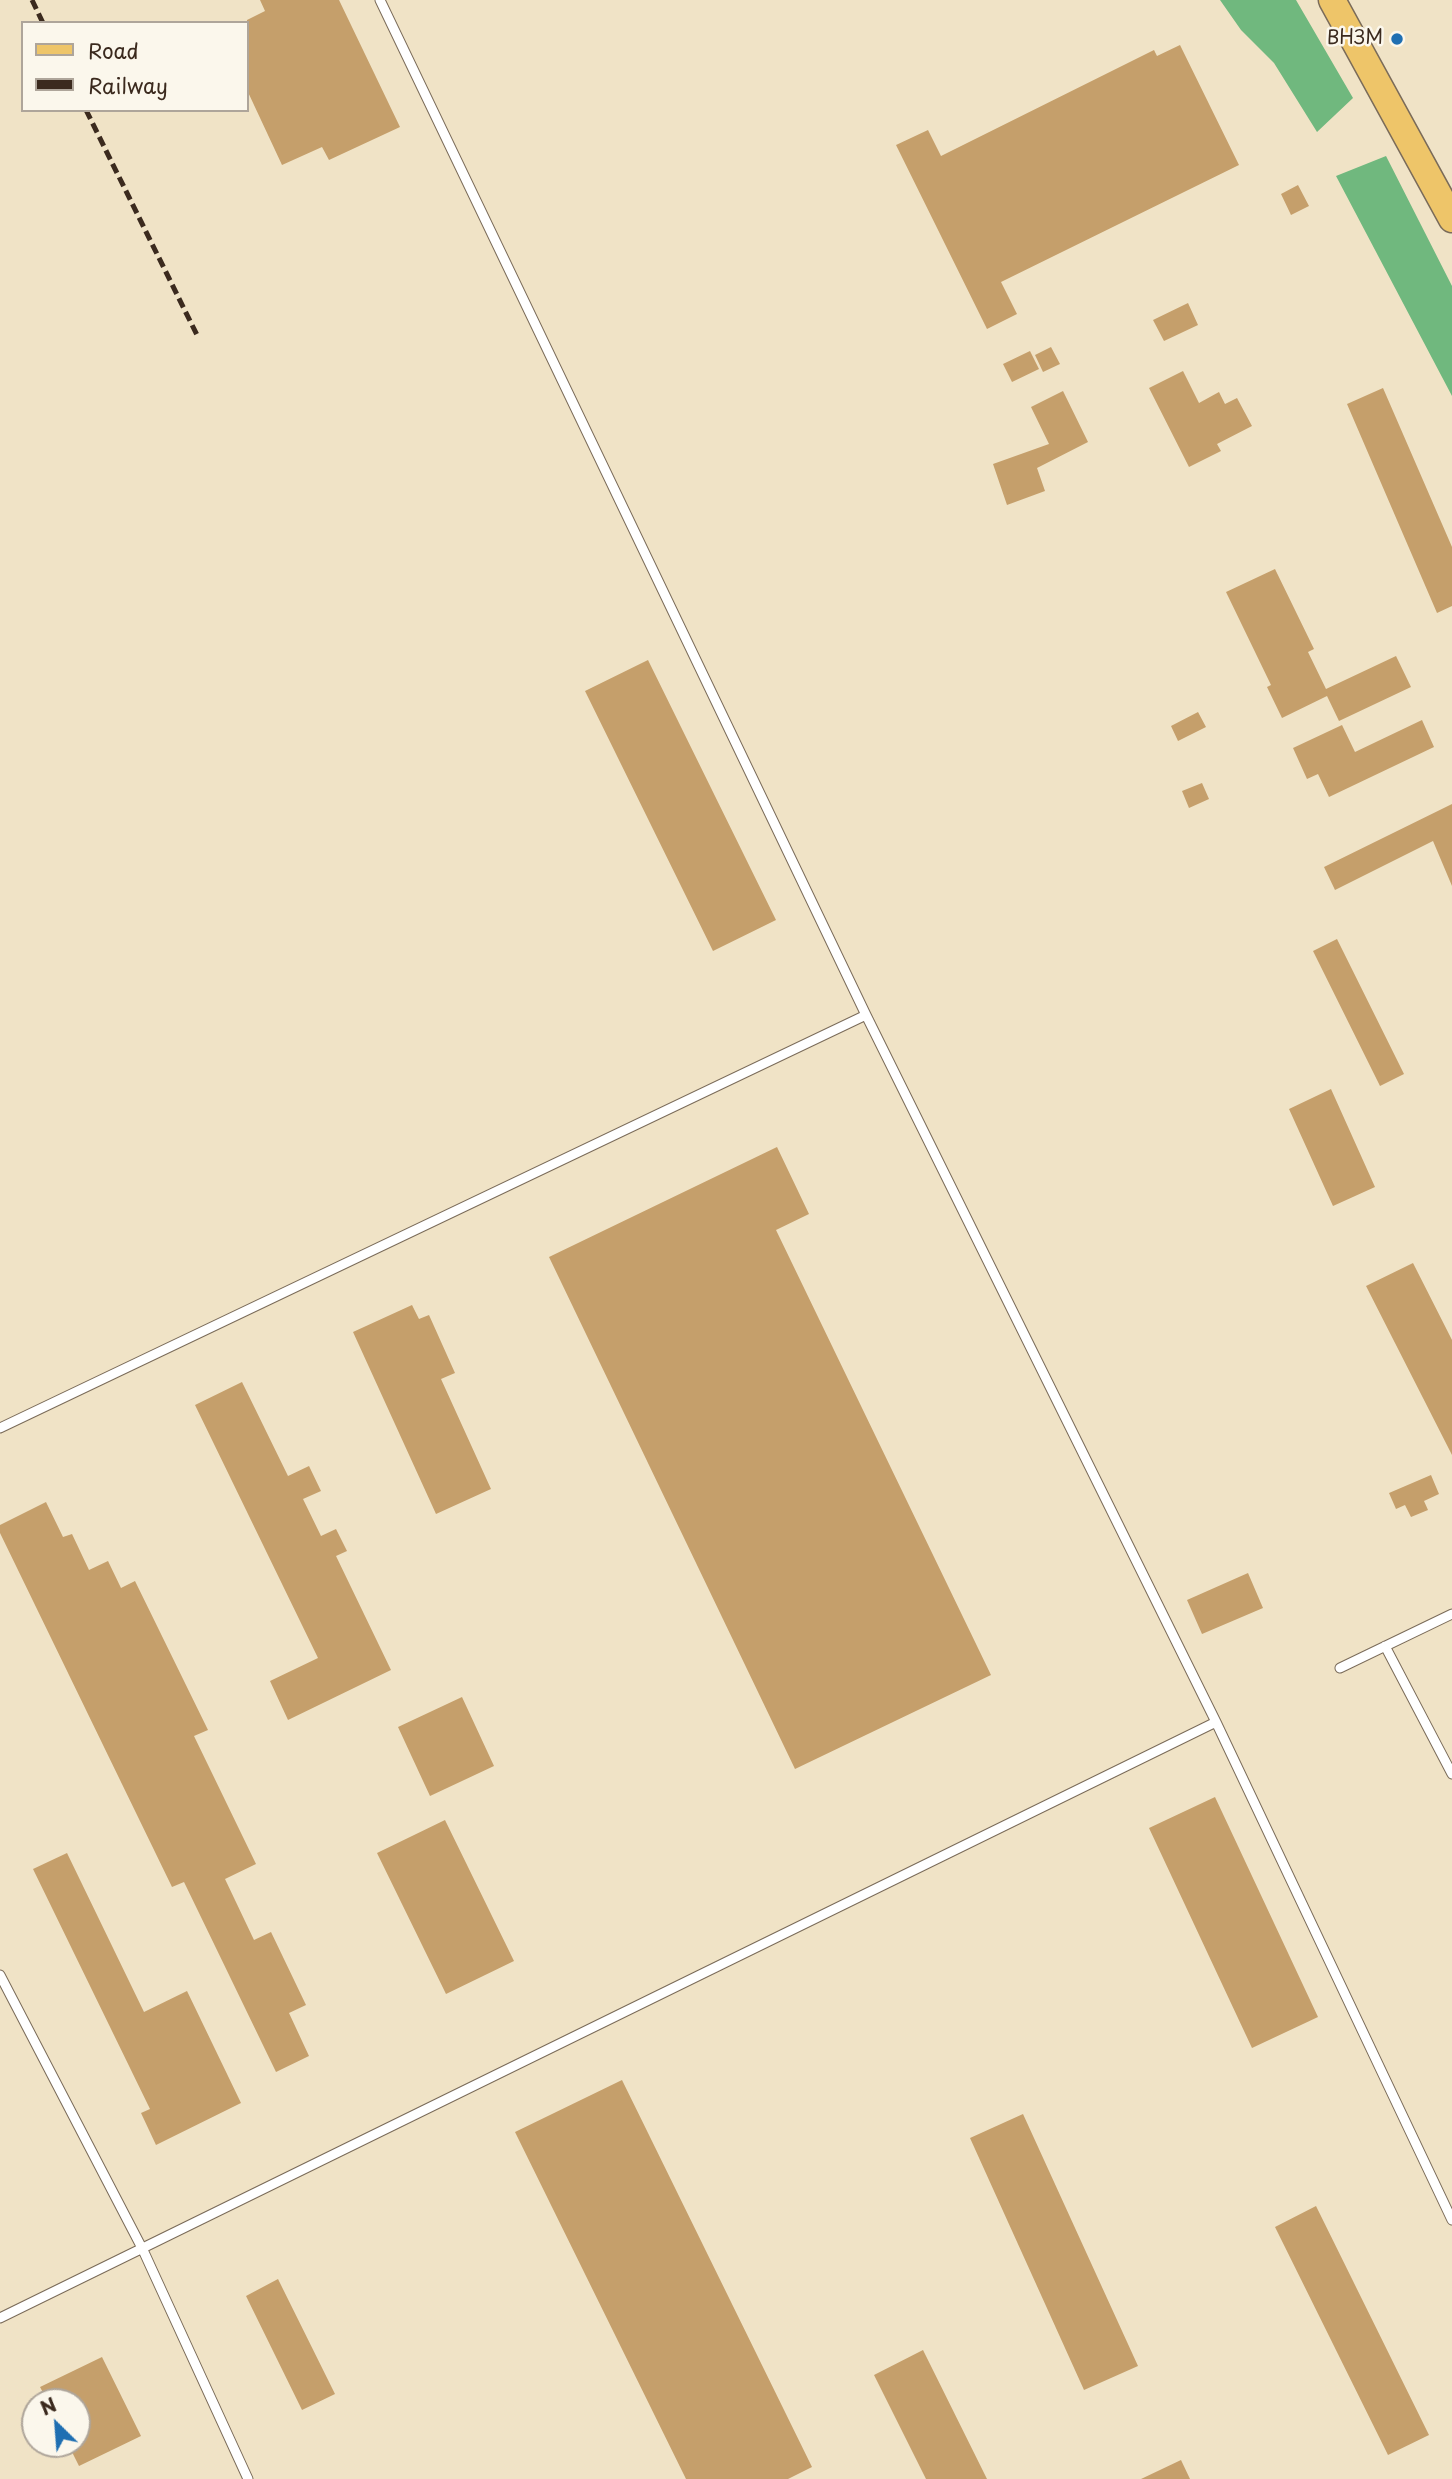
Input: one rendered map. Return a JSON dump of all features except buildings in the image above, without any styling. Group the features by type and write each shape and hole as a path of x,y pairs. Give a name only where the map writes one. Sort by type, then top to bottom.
{"main road":[{"path":"1332,0 1452,219"}],"lane":[{"path":"380,0 866,1015 1216,1722 1452,2220"},
{"path":"0,1428 866,1015"},
{"path":"1340,1668 1452,1614"},
{"path":"1385,1646 1452,1774"},
{"path":"0,2318 1216,1722"},
{"path":"0,1975 143,2250 248,2479"}],"green space":[{"path":"1220,0 1296,0 1353,98 1317,132 1274,63 1241,30"},
{"path":"1386,156 1452,286 1452,396 1336,176"}],"railway":[{"path":"32,0 42,21"},
{"path":"87,112 197,335"}],"place":[{"name":"ВНЗМ","path":"1397,39"}]}
